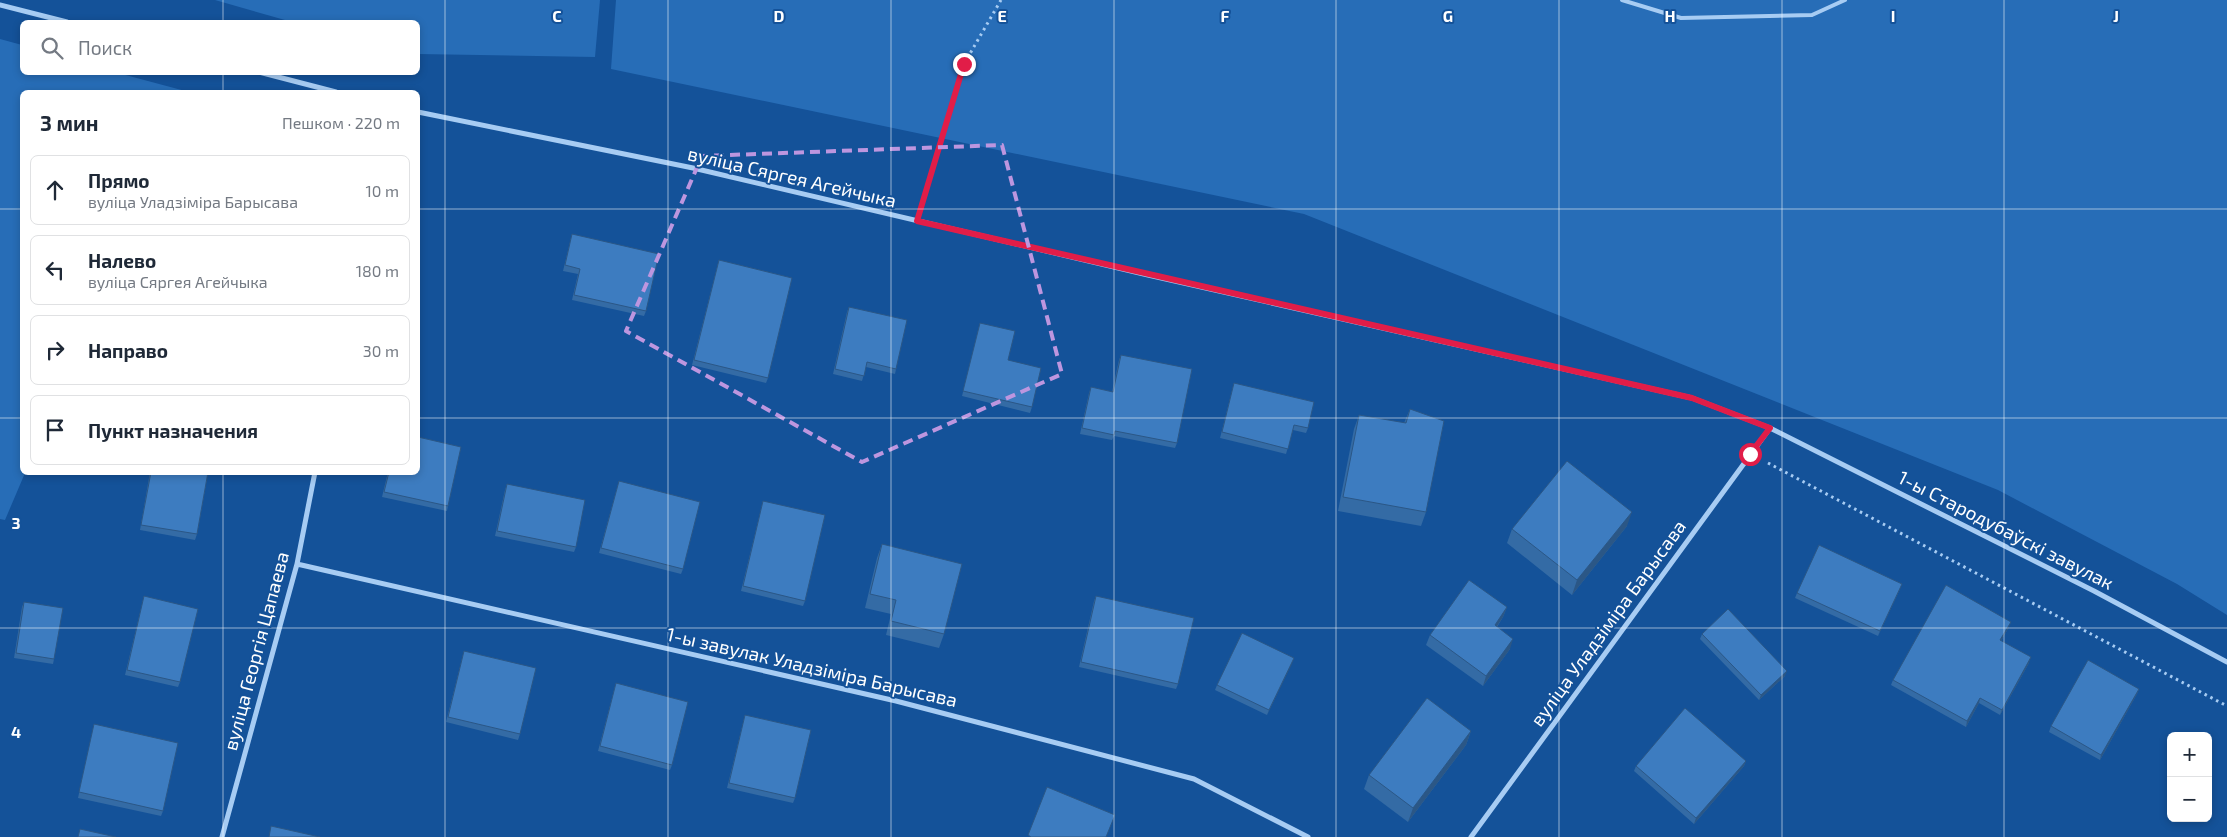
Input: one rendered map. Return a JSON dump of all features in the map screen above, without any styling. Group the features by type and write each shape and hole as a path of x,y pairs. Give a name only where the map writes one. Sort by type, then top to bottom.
{"street":[{"path":"0,5 59,20"},
{"path":"271,75 328,90"},
{"name":"вуліца Сяргея Агейчыка","path":"420,112 693,168 1692,398 1770,428"},
{"name":"вуліца Уладзіміра Барысава","path":"1471,837 1770,428"},
{"name":"1-ы Стародубаўскі завулак","path":"1770,428 2086,587 2227,662"},
{"name":"вуліца Георгія Цапаева","path":"222,837 297,564 314,475"},
{"name":"1-ы завулак Уладзіміра Барысава","path":"297,564 896,701 1194,779 1308,837"}],"lane":[{"path":"1622,0 1681,18 1812,15 1844,0"}],"path":[{"path":"917,221 964,64 1001,0"},
{"path":"1750,454 2227,706"}],"highlighted area":[{"path":"1002,145 1062,374 862,462 626,331 702,156"}],"shaded area":[{"path":"215,0 600,0 595,57 420,54 420,20 285,20"},
{"path":"616,0 2227,0 2227,615 2177,584 1998,490 1304,214 611,69"},
{"path":"0,39 20,44 20,75 125,75 182,90 20,90 20,475 24,475 5,520 0,519"}],"building":[{"path":"572,234 659,254 646,311 574,295 580,269 565,265"},
{"path":"719,260 792,278 768,378 694,360"},
{"path":"849,307 907,320 896,369 867,362 864,376 835,369"},
{"path":"980,323 1015,331 1008,360 1041,368 1032,407 963,391"},
{"path":"1121,355 1192,369 1177,443 1115,431 1114,435 1082,428 1091,387 1113,392"},
{"path":"1234,383 1314,402 1308,428 1294,425 1288,449 1222,432"},
{"path":"1410,409 1444,421 1426,512 1343,497 1359,415 1406,423"},
{"path":"420,437 461,447 448,506 384,492 388,475 420,475"},
{"path":"1567,461 1632,512 1577,580 1512,529"},
{"path":"150,475 207,475 197,534 141,525"},
{"path":"619,481 700,502 683,569 601,548"},
{"path":"507,484 585,500 576,547 497,531"},
{"path":"763,501 825,515 805,601 743,586"},
{"path":"882,544 962,564 944,634 891,621 896,600 870,594"},
{"path":"1819,545 1902,584 1880,631 1797,593"},
{"path":"1469,580 1507,607 1495,625 1513,639 1486,676 1430,635"},
{"path":"1946,585 2011,622 2000,640 2031,657 2002,710 1980,698 1967,721 1893,680"},
{"path":"144,596 198,609 180,682 127,670"},
{"path":"1096,596 1194,618 1178,684 1081,662"},
{"path":"24,602 63,608 54,659 16,653"},
{"path":"1728,609 1787,671 1761,695 1702,634"},
{"path":"1242,633 1294,658 1269,710 1217,685"},
{"path":"464,651 536,668 520,734 448,717"},
{"path":"2088,660 2139,689 2101,755 2051,726"},
{"path":"616,683 688,702 672,765 600,746"},
{"path":"1427,698 1471,731 1413,808 1369,775"},
{"path":"1685,708 1746,761 1696,818 1636,766"},
{"path":"745,715 811,730 795,798 729,783"},
{"path":"94,724 178,743 163,811 79,792"},
{"path":"1047,787 1115,815 1106,837 1031,837 1028,835"},
{"path":"271,826 320,837 269,837"},
{"path":"80,829 116,837 78,837"}],"route":[{"path":"964,64 917,221 1148,276 1692,398 1770,428 1750,454"}]}
